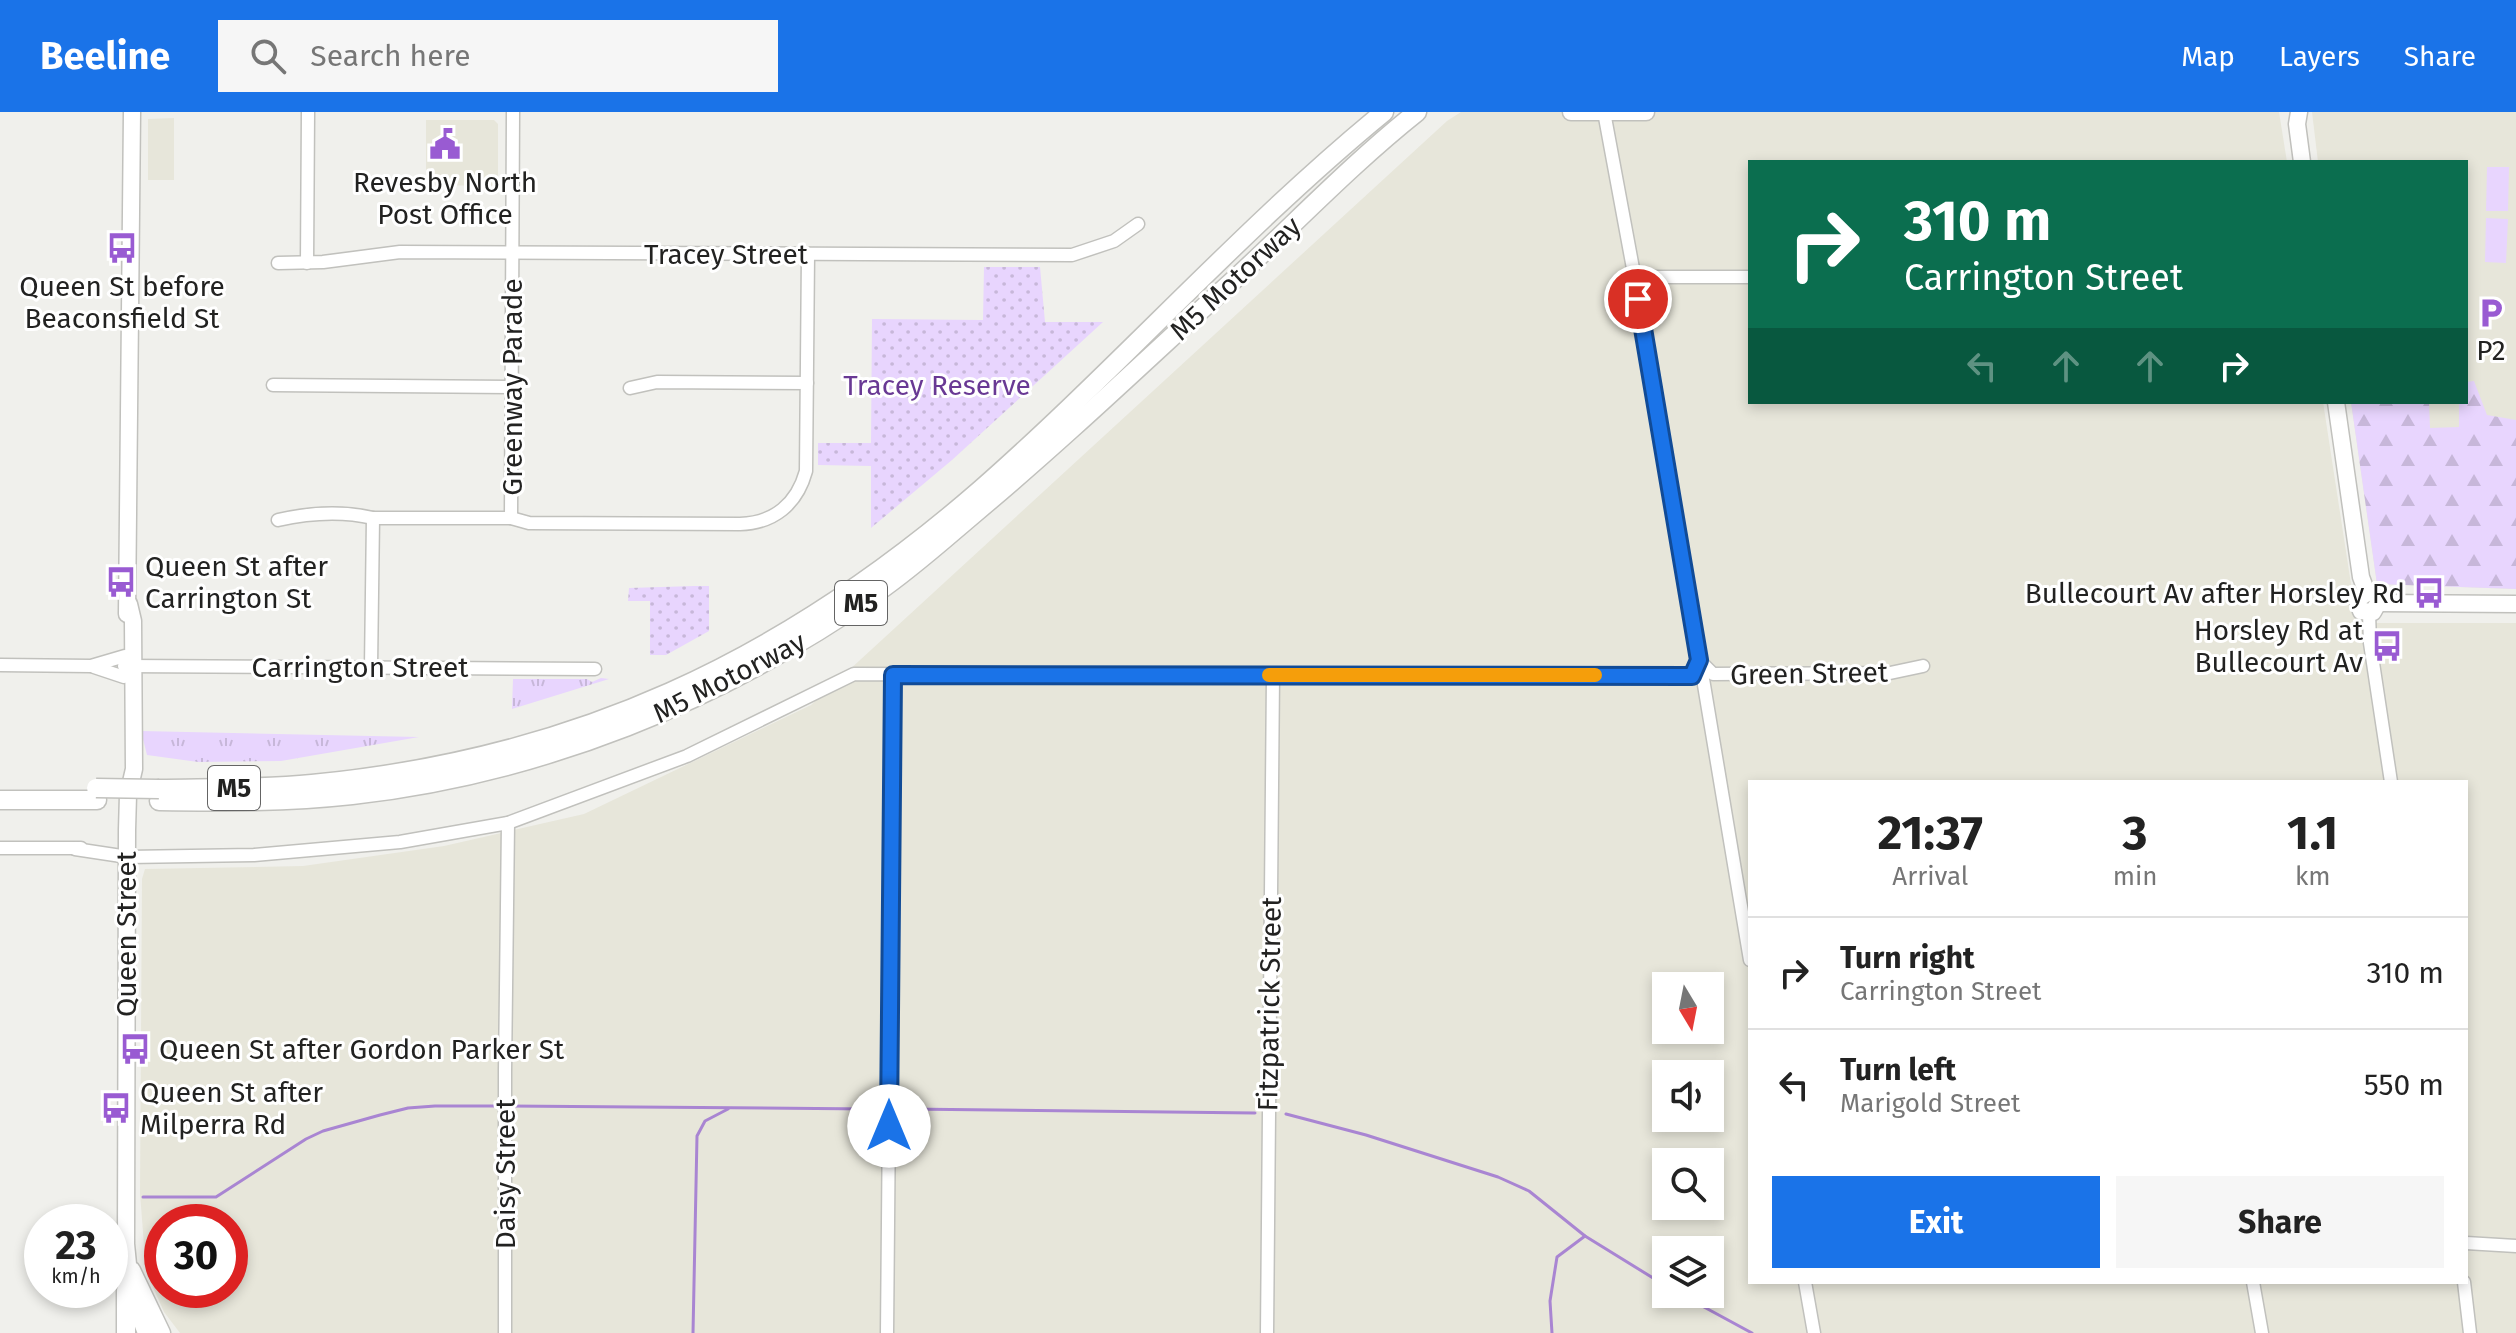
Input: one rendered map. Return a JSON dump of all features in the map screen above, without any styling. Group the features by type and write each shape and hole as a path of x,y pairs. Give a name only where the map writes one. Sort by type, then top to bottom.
{"highway":[{"name":"M5 Motorway","path":"159,795 309,785 410,772 483,757 562,735 634,709 751,654 862,584 980,489 1148,332 1239,240 1384,112"},
{"name":"M5 Motorway","path":"0,788 289,800 353,795 474,773 568,747 694,700 820,631 879,591 1038,460 1417,112"},
{"name":"M5 Motorway","path":"0,800 97,794"},
{"path":"126,1333 126,1291 130,1271"}],"main road":[{"name":"Queen Street","path":"132,112 129,604 133,621 127,666 123,769 128,795 125,1202 134,1305 146,1333"},
{"path":"1571,112 1646,112"},
{"path":"2295,116 2302,160"},
{"path":"2336,404 2361,577 2371,603 2516,604"},
{"name":"Queen Street","path":"130,1271 162,1333"}],"street":[{"path":"307,263 308,112"},
{"name":"Greenway Parade","path":"278,520 304,514 356,514 373,518 511,518 513,112"},
{"path":"1604,112 1748,948"},
{"name":"Tracey Street","path":"278,263 307,263 400,252 1072,255 1112,242 1138,224"},
{"path":"511,518 529,523 740,524 762,522 782,511 799,493 806,471 808,254"},
{"path":"1634,277 1748,277"},
{"path":"630,388 657,382 807,383"},
{"path":"273,385 512,387"},
{"path":"371,667 373,518"},
{"path":"2371,603 2370,643 2391,780"},
{"path":"75,849 128,857 254,855 347,848 508,823 687,756 854,674 1692,676 1699,660"},
{"name":"Green Street","path":"1699,660 1713,674 1890,673 1923,666"},
{"name":"Carrington Street","path":"0,665 595,669"},
{"name":"Carrington Street","path":"91,666 127,666"},
{"path":"887,1333 893,675"},
{"name":"Fitzpatrick Street","path":"1267,1333 1273,675"},
{"name":"Daisy Street","path":"505,1333 508,823"},
{"path":"0,848 75,849 112,845 127,830"},
{"path":"2468,1243 2516,1246"},
{"path":"1805,1284 1814,1333"},
{"path":"2253,1284 2262,1333"},
{"path":"2464,1284 2470,1333"}],"shaded area":[{"path":"1461,112 2279,112 2287,160 1748,160 1748,404 2323,404 2357,623 2516,623 2516,1333 180,1333 162,1308 248,1308 248,1204 144,1204 144,1245 140,1193 142,879 145,869 303,866 444,846 584,814 811,705 1447,121"},
{"path":"2312,112 2516,112 2516,589 2377,584 2351,404 2468,404 2468,160 2318,160"},
{"path":"174,118 174,180 148,180 148,119"},
{"path":"426,120 494,120 498,124 498,186 426,185"}],"green space":[{"path":"2487,167 2509,167 2508,211 2486,211"},
{"path":"2486,218 2508,219 2506,263 2485,262"},
{"name":"Tracey Reserve","path":"984,267 1040,267 1045,322 1103,322 952,460 871,528 871,466 818,465 818,443 871,443 872,319 983,320"},
{"path":"2474,381 2487,415 2516,420 2516,589 2377,584 2351,404 2429,404 2430,428 2459,427 2459,404 2468,404 2468,382"},
{"path":"709,586 709,631 666,655 650,655 650,601 628,601 629,588"},
{"path":"513,679 587,679 592,682 609,679 512,709"},
{"path":"141,731 419,737 281,761 198,762 147,755"}],"waterway":[{"path":"143,1197 216,1197 306,1139 380,1115 435,1106 502,1106"},
{"path":"509,1106 870,1109"},
{"path":"693,1333 697,1136 705,1121 728,1109"},
{"path":"906,1109 1255,1113"},
{"path":"1286,1114 1366,1135 1498,1177 1529,1191 1585,1236 1652,1277"},
{"path":"1552,1333 1550,1301 1557,1257 1585,1236"},
{"path":"1706,1308 1752,1333"}],"slow traffic":[{"path":"1269,675 1595,675"}],"place":[{"name":"Revesby North Post Office","path":"445,144"},
{"name":"Queen St before Beaconsfield St","path":"122,248"},
{"name":"P2","path":"2491,313"},
{"name":"Queen St after Carrington St","path":"121,582"},
{"name":"Bullecourt Av after Horsley Rd","path":"2429,593"},
{"name":"Horsley Rd at Bullecourt Av","path":"2387,646"},
{"name":"Queen St after Gordon Parker St","path":"135,1049"},
{"name":"Queen St after Milperra Rd","path":"116,1108"}],"route":[{"path":"889,1126 893,675 1692,676 1699,660 1638,299"}]}
